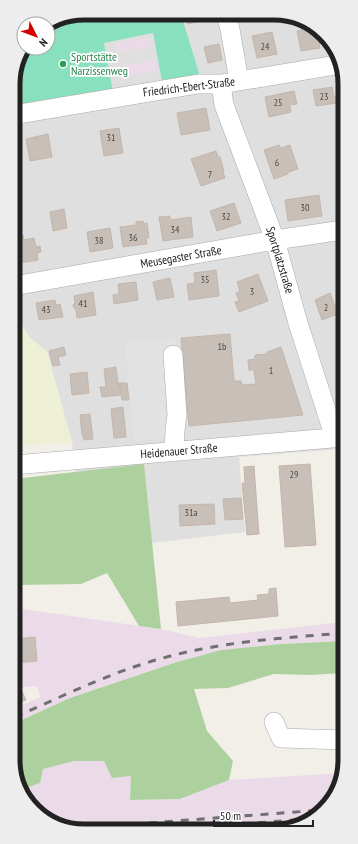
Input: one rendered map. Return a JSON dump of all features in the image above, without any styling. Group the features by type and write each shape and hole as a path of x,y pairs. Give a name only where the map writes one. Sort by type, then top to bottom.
{"street":[{"name":"Sportplatzstraße","path":"228,20 230,29 230,83 224,105 275,240 298,323 338,434"},
{"name":"Friedrich-Ebert-Straße","path":"20,114 198,84 230,83 335,65"},
{"name":"Meusegaster Straße","path":"20,285 275,240 338,231"},
{"path":"173,355 177,415 174,452"},
{"name":"Heidenauer Straße","path":"20,465 338,437"},
{"path":"274,722 281,738 338,740"}],"shaded area":[{"path":"183,20 274,20 295,23 310,31 325,45 336,67 338,84 338,449 239,457 245,532 152,543 144,465 75,472 72,442 47,352 29,337 20,321 20,107 113,91 104,43 153,33 162,82 200,76"},
{"path":"149,38 151,47 117,52 115,43"},
{"path":"156,60 158,71 120,77 118,66"},
{"path":"175,338 185,436 134,441 125,343"},
{"path":"20,609 161,629 200,638 338,623 338,641 281,644 221,650 177,662 70,698 20,721 20,706 41,697 36,686 20,688"},
{"path":"74,761 104,761 131,776 130,800 180,799 229,780 337,773 333,785 322,802 310,813 291,822 274,824 84,824 63,821 48,813 33,799 26,787 39,783 42,769"}],"green space":[{"name":"Sportstätte Narzissenweg","path":"84,20 183,20 200,76 162,82 153,33 104,43 113,91 20,107 20,79 22,67 27,56 56,56 56,27 63,23"},
{"path":"20,321 29,337 47,352 72,442 20,446"},
{"path":"144,464 161,629 139,626 107,573 81,584 20,585 20,478"},
{"path":"338,641 338,673 309,675 274,674 228,688 194,689 207,731 233,761 229,780 180,799 130,800 131,776 112,778 104,761 74,761 43,769 40,783 26,788 25,785 22,777 20,760 20,721 70,698 177,662 221,650 281,644"}],"building":[{"path":"187,20 203,20 188,24"},
{"path":"307,29 310,31 318,38 320,48 301,51 297,31"},
{"path":"272,32 277,54 257,58 252,36"},
{"path":"219,44 222,60 208,63 204,47"},
{"path":"332,87 337,103 316,106 313,90"},
{"path":"294,91 297,104 290,105 291,112 269,117 265,97"},
{"path":"206,108 210,130 181,135 177,113"},
{"path":"119,128 123,153 104,156 100,131"},
{"path":"48,134 52,157 30,161 26,139"},
{"path":"279,145 281,148 290,145 298,169 274,179 264,150"},
{"path":"216,151 218,157 220,157 225,178 201,186 191,159"},
{"path":"319,195 322,216 288,221 285,200"},
{"path":"234,203 241,223 217,231 210,211"},
{"path":"64,209 67,228 53,231 50,212"},
{"path":"170,216 170,220 191,217 193,237 163,241 159,217"},
{"path":"143,221 144,224 147,223 149,238 146,238 147,244 123,247 120,227 136,225 136,222"},
{"path":"110,228 113,248 90,252 87,232"},
{"path":"23,235 24,240 34,238 36,247 40,246 41,252 37,253 38,260 20,263 20,236"},
{"path":"216,270 219,296 189,300 187,284 195,283 194,273"},
{"path":"258,274 268,301 239,312 235,302 239,301 236,293 240,291 237,282"},
{"path":"170,278 174,297 157,300 153,282"},
{"path":"136,282 138,300 114,304 113,295 119,294 118,284"},
{"path":"93,292 96,315 77,318 76,310 73,305 75,303 74,296"},
{"path":"330,293 338,314 322,320 315,300"},
{"path":"55,300 56,305 60,304 63,317 39,320 36,303"},
{"path":"230,334 234,381 241,381 242,385 256,384 254,370 249,370 248,360 255,359 255,355 267,354 267,352 281,347 303,415 189,426 181,338"},
{"path":"64,347 66,355 58,357 60,365 53,366 49,351"},
{"path":"116,367 121,395 102,397 100,387 106,387 104,369"},
{"path":"87,372 89,393 72,395 70,374"},
{"path":"118,383 127,383 129,400 122,400 120,385 118,385"},
{"path":"123,407 126,437 114,438 111,409"},
{"path":"90,414 93,439 84,440 80,415"},
{"path":"310,464 316,545 285,547 279,466"},
{"path":"254,466 259,534 247,535 242,483 245,483 244,467"},
{"path":"241,498 243,519 225,520 223,499"},
{"path":"214,504 215,524 180,526 179,505"},
{"path":"276,588 278,616 178,626 176,602 229,597 230,603 258,600 257,595 269,594 269,589"},
{"path":"35,637 37,661 20,663 20,638"},
{"path":"20,689 26,700 20,702"}],"railway":[{"path":"20,715 84,686 120,672 179,654 249,642 338,634"},
{"path":"136,824 313,811"},
{"path":"242,824 296,820"}],"place":[{"name":"Sportstätte Narzissenweg","path":"63,64"}]}
